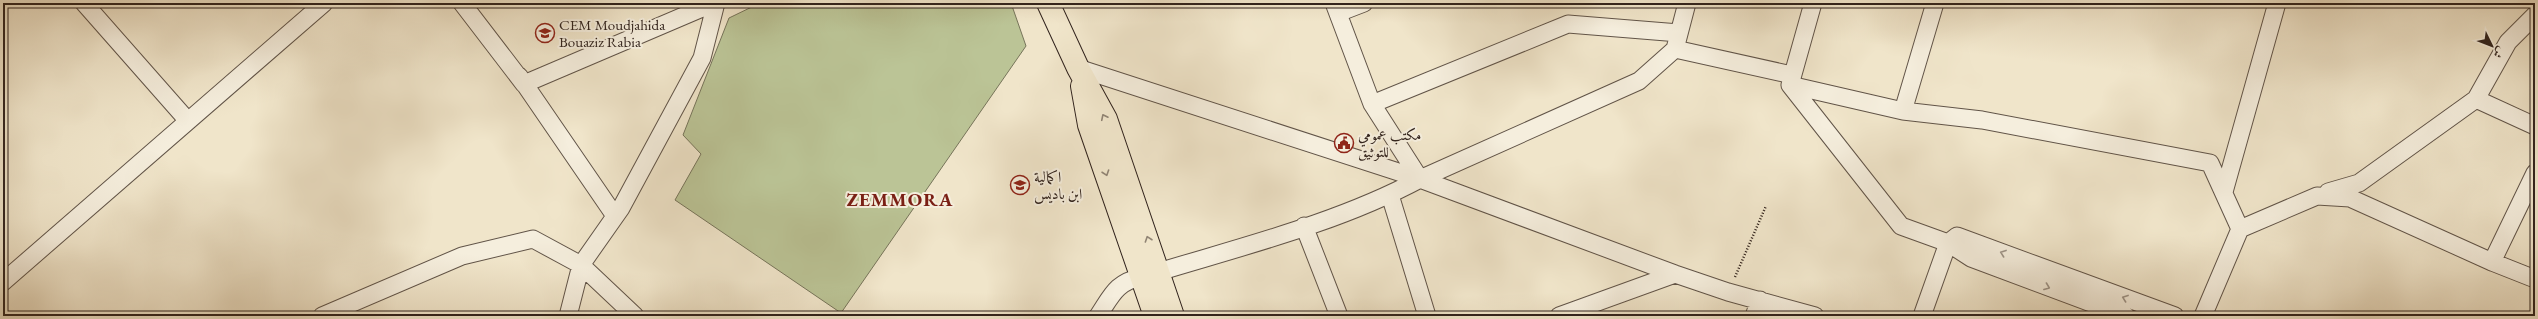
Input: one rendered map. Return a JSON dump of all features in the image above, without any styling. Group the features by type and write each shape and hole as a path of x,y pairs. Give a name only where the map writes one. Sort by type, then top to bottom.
{"main road":[{"path":"1048,3 1078,68 1089,125 1151,275 1173,316"},
{"path":"1151,275 1155,316"}],"street":[{"path":"84,3 188,121"},
{"path":"3,282 324,3"},
{"path":"462,3 519,76 615,216"},
{"path":"519,76 524,84 715,3"},
{"path":"568,316 581,265 615,216 702,58 715,3"},
{"path":"1364,3 1336,8 1372,104 1420,178"},
{"path":"1098,316 1117,287 1128,280 1151,275 1304,226 1390,195 1420,178 1639,81 1677,41 1687,3"},
{"path":"1791,80 1812,3"},
{"path":"1903,111 1935,3"},
{"path":"2224,192 2277,3"},
{"path":"2203,316 2240,229 2317,196 2359,183 2386,166 2476,99 2508,42 2535,15"},
{"path":"1372,104 1568,24 1677,41 1791,80 1903,111 1982,120 2210,163 2240,229"},
{"path":"1078,68 1420,178 1675,274 1728,292 1815,316"},
{"path":"1791,80 1901,226 1948,243 1971,258 2126,316"},
{"path":"2476,99 2535,126"},
{"path":"2492,262 2535,173"},
{"path":"1390,195 1427,316"},
{"path":"2317,196 2350,198 2492,262 2535,279"},
{"path":"1304,226 1339,316"},
{"path":"1922,316 1948,243 1957,236 2175,316"},
{"path":"322,316 462,256 532,239 581,265 635,316"},
{"path":"1559,316 1675,274"},
{"path":"1754,316 1760,300"}],"path":[{"path":"1728,292 1766,206"}],"green space":[{"path":"760,3 1011,3 1026,46 841,313 675,200 701,154 683,135 729,18"}],"place":[{"name":"CEM Moudjahida Bouaziz Rabia","path":"545,33"},
{"name":"مكتب عمومي للتوثيق","path":"1344,143"},
{"name":"اكمالية ابن باديس","path":"1020,185"}],"district":[{"name":"ZEMMORA","path":"900,199"}]}
